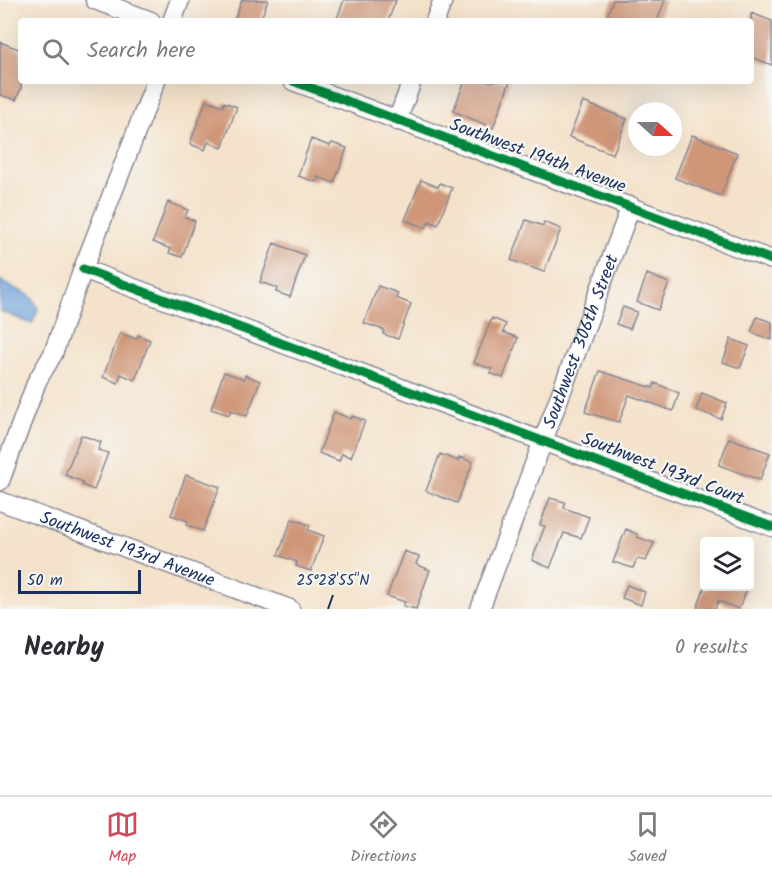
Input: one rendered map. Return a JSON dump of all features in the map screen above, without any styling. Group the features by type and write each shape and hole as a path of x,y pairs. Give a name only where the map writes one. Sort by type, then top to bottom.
{"street":[{"path":"95,0 143,18"},
{"path":"173,18 180,0"},
{"path":"436,18 443,0"},
{"path":"0,481 37,381 53,354 83,269 155,84"},
{"name":"Southwest 194th Avenue","path":"302,84 772,260"},
{"path":"397,121 411,84"},
{"name":"Southwest 306th Street","path":"480,609 631,206"},
{"name":"Southwest 193rd Court","path":"83,269 772,527"},
{"name":"Southwest 193rd Avenue","path":"0,501 290,609"}],"water":[{"path":"0,280 33,299 38,310 32,324 0,311"}],"building":[{"path":"242,0 268,0 261,18 235,18"},
{"path":"344,0 396,0 389,18 337,18"},
{"path":"613,0 665,0 658,18 606,18"},
{"path":"751,13 772,21 772,65 754,58 754,18 751,18"},
{"path":"0,42 18,49 18,84 21,84 21,88 16,100 0,95"},
{"path":"464,84 509,84 493,128 453,111"},
{"path":"206,100 223,106 224,102 237,107 222,148 208,142 205,150 190,144"},
{"path":"583,102 627,119 613,154 569,137"},
{"path":"692,135 737,153 721,196 675,178"},
{"path":"311,139 330,146 332,143 347,148 334,183 318,177 316,182 298,176"},
{"path":"421,180 438,187 440,183 452,188 438,225 429,221 426,228 405,220"},
{"path":"168,202 188,210 185,217 195,221 182,257 169,253 171,249 153,242"},
{"path":"526,220 543,226 544,222 561,229 544,272 511,260"},
{"path":"274,243 305,255 290,297 276,292 277,288 260,282"},
{"path":"647,274 669,283 658,310 637,302"},
{"path":"378,286 398,293 396,298 411,304 398,339 383,334 384,330 364,323"},
{"path":"623,307 637,312 630,329 616,324"},
{"path":"757,317 772,322 772,340 751,332"},
{"path":"492,318 506,324 503,332 518,338 503,378 490,373 492,369 474,363"},
{"path":"120,333 136,339 138,335 150,340 135,380 121,374 118,383 103,377"},
{"path":"731,339 749,346 740,368 723,362"},
{"path":"600,371 653,388 655,383 679,393 673,411 629,395 619,422 585,412"},
{"path":"224,372 244,379 245,375 260,381 247,416 231,410 229,415 211,409"},
{"path":"702,393 727,403 721,419 696,410"},
{"path":"334,412 351,419 352,416 365,421 351,457 342,454 339,461 319,453"},
{"path":"81,435 101,442 98,450 108,453 94,490 82,485 83,482 65,475"},
{"path":"729,438 770,453 760,480 719,465"},
{"path":"440,454 458,461 459,457 473,462 457,503 426,491"},
{"path":"186,475 220,487 203,531 187,525 188,521 171,515"},
{"path":"550,498 565,502 564,508 589,517 581,538 564,533 550,568 532,560 545,526 540,525"},
{"path":"292,519 310,525 308,530 324,536 311,571 296,566 297,562 278,555"},
{"path":"626,529 637,534 637,537 654,543 646,561 637,559 633,568 613,562"},
{"path":"404,551 419,557 416,564 430,570 416,609 403,606 405,602 387,596"},
{"path":"627,585 645,592 641,605 622,598"},
{"path":"703,591 746,591 739,609 718,601 715,609 697,609"}],"cycle path":[{"path":"301,84 772,260"},
{"path":"83,269 772,527"}]}
